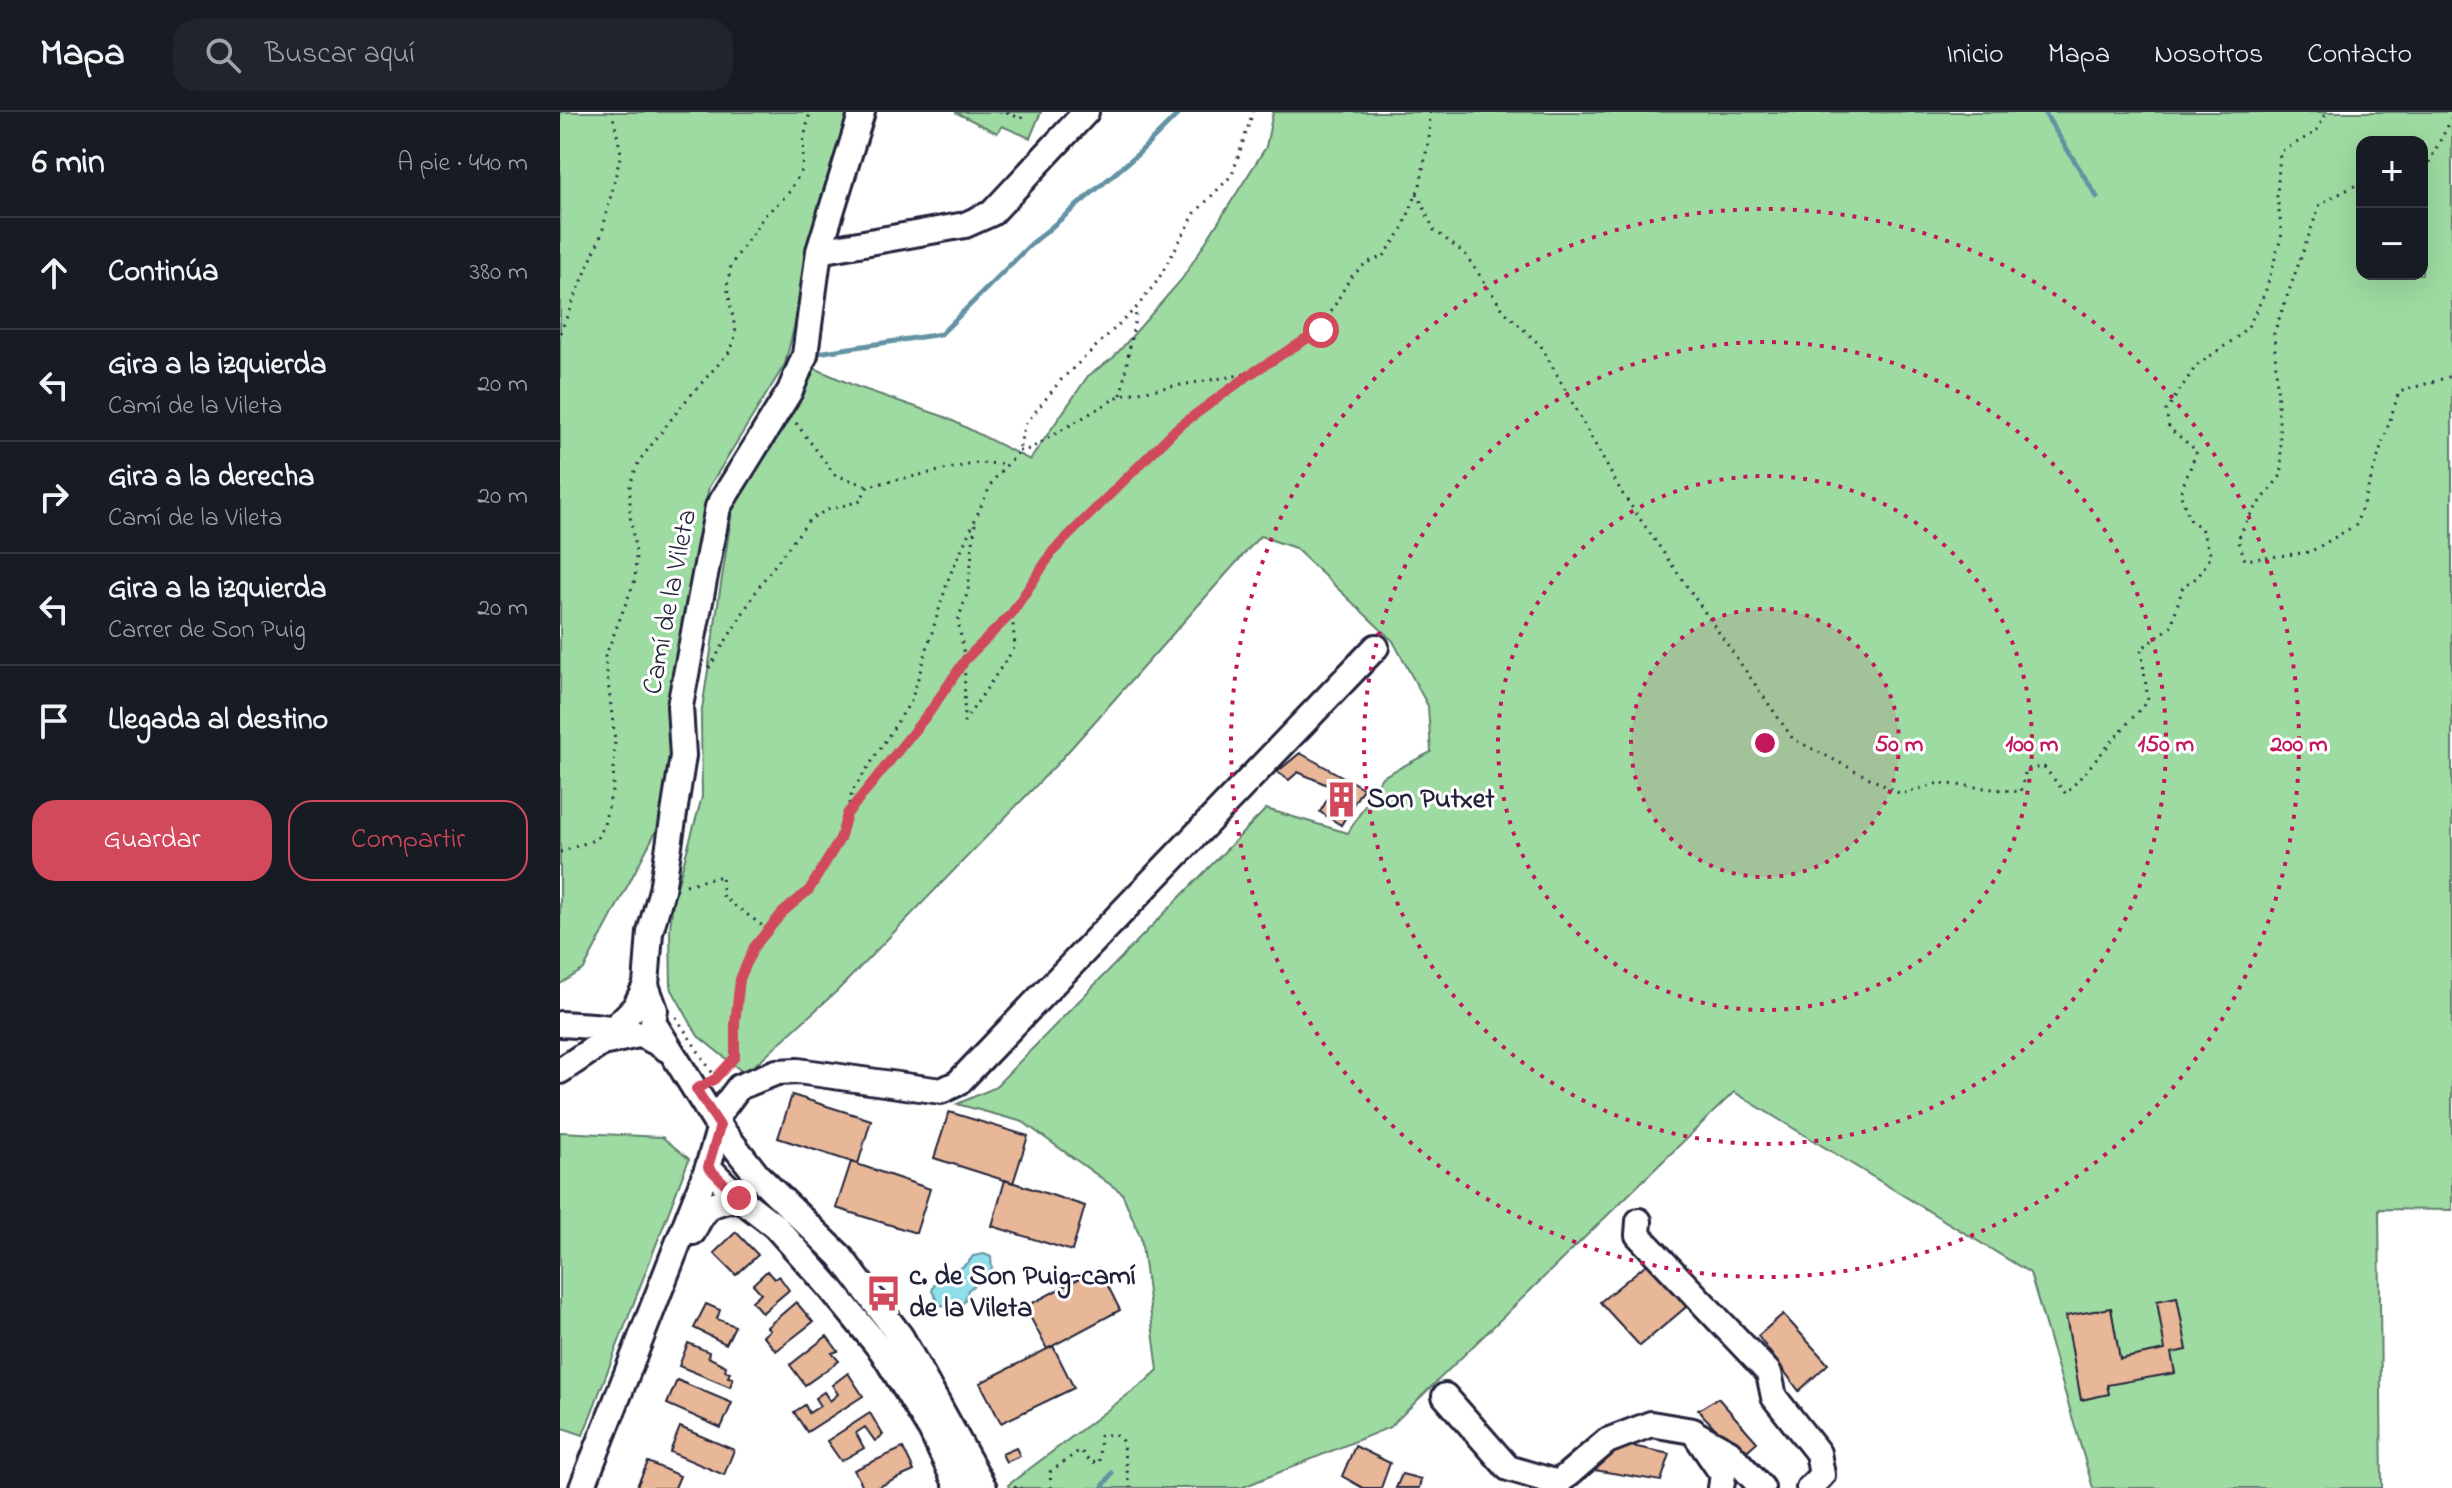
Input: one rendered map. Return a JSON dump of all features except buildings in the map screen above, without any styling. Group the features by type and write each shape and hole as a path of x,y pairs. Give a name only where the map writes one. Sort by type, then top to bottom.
{"street":[{"name":"Camí de la Vileta","path":"615,1027 635,1007 646,985 650,932 662,890 683,756 680,706 718,507 782,404 805,355 819,251 862,112"},
{"path":"819,251 965,225 992,213 1086,112"},
{"path":"582,1488 710,1160 717,1123 739,1087 777,1072 798,1071 941,1091 958,1083 1376,647"},
{"name":"Camí de la Vileta","path":"646,985 655,1010 647,1029"},
{"path":"560,1024 647,1029"},
{"path":"647,1029 655,1041 674,1055 717,1123 757,1175 840,1256 901,1337 984,1488"},
{"path":"560,1071 602,1043 647,1029"},
{"path":"710,1160 731,1158 757,1175"},
{"path":"710,1160 739,1198 775,1226 882,1351 931,1430 958,1488"},
{"path":"677,1246 691,1237 705,1209 718,1202 739,1198"},
{"path":"1639,1221 1638,1235 1769,1373 1774,1397 1818,1453 1822,1475 1809,1488"},
{"path":"1445,1396 1508,1468 1558,1483 1607,1441 1651,1424 1693,1431 1729,1452 1762,1488"},
{"path":"1693,1431 1723,1475 1721,1488"}],"path":[{"path":"560,333 602,233 621,153 612,112"},
{"path":"560,852 597,839 613,787 615,740 605,657 635,580 630,484 639,461 683,404 731,350 736,333 727,287 731,265 764,216 788,194 802,170 810,112"},
{"path":"1007,112 1021,119 1024,112"},
{"path":"696,1089 715,1079 735,1057 740,979 754,947 783,912 809,890 840,839 852,792 911,701 949,577 992,482 1019,451 1024,426 1060,381 1137,307 1158,280 1195,213 1232,175 1253,112"},
{"path":"847,814 931,710 965,660 1012,613 1053,551 1178,427 1252,373 1321,330 1350,278 1366,263 1384,256 1402,230 1417,193 1429,138 1430,112"},
{"path":"1417,193 1434,230 1465,254 1504,311 1541,346 1622,493 1793,739 1901,794 1939,783 2021,792 2026,769 2044,767 2066,794 2148,700 2141,649 2171,627 2183,586 2198,577 2211,556 2201,528 2189,519 2180,493 2197,451 2169,428 2166,411 2196,366 2249,325 2265,293 2282,234 2277,196 2280,152 2316,132 2327,112"},
{"path":"2428,164 2452,118"},
{"path":"2356,185 2320,204 2274,333 2282,474 2248,518 2238,539 2245,560 2310,552 2356,525 2399,392 2452,376"},
{"path":"1121,395 1137,307"},
{"path":"1019,451 1030,449 1121,395 1252,373"},
{"path":"782,404 835,475 868,486 977,463 1007,464"},
{"path":"704,676 762,582 810,519 827,510 860,501 868,486"},
{"path":"975,520 968,591 958,620 965,660 964,722 1015,647 1012,613"},
{"path":"662,890 722,876 723,897 768,930"},
{"path":"1051,1488 1050,1472 1080,1450 1090,1462 1099,1463 1100,1436 1114,1434 1122,1441 1130,1488"},
{"path":"1015,1488 1017,1485 1021,1488"}],"green space":[{"path":"560,112 847,112 785,364 709,487 681,625 664,816 584,969 560,984"},
{"path":"955,112 1041,112 1030,138 1002,126 997,133"},
{"path":"1273,112 2452,112 2452,1210 2379,1209 2382,1488 2093,1488 2030,1273 1734,1092 1390,1427 1241,1488 1009,1488 1008,1485 1158,1370 1141,1238 1122,1193 1023,1122 957,1104 994,1088 1266,809 1348,833 1382,777 1431,752 1428,706 1393,641 1295,548 1260,536 1056,765 838,990 745,1074 698,1036 671,988 673,901 702,797 701,716 733,505 765,445 814,368 855,386 945,417 1030,460 1088,376 1113,358 1182,279 1266,147"},
{"path":"560,1132 662,1137 689,1159 583,1435 560,1427"}],"water":[{"path":"984,1254 991,1257 992,1271 968,1290 965,1301 959,1307 940,1305 932,1291 939,1278 962,1267 973,1256"}],"waterway":[{"path":"811,354 941,334 1029,246 1138,154 1180,112"},
{"path":"2044,112 2097,197"},
{"path":"1102,1488 1112,1473"}],"place":[{"name":"Son Putxet","path":"1341,800"},
{"name":"c. de Son Puig-camí de la Vileta","path":"883,1293"}],"route":[{"path":"739,1198 708,1167 720,1126 696,1089 715,1079 735,1057 740,979 754,947 783,912 809,890 840,839 847,814 931,710 965,660 1012,613 1053,551 1178,427 1252,373 1321,330"}]}
